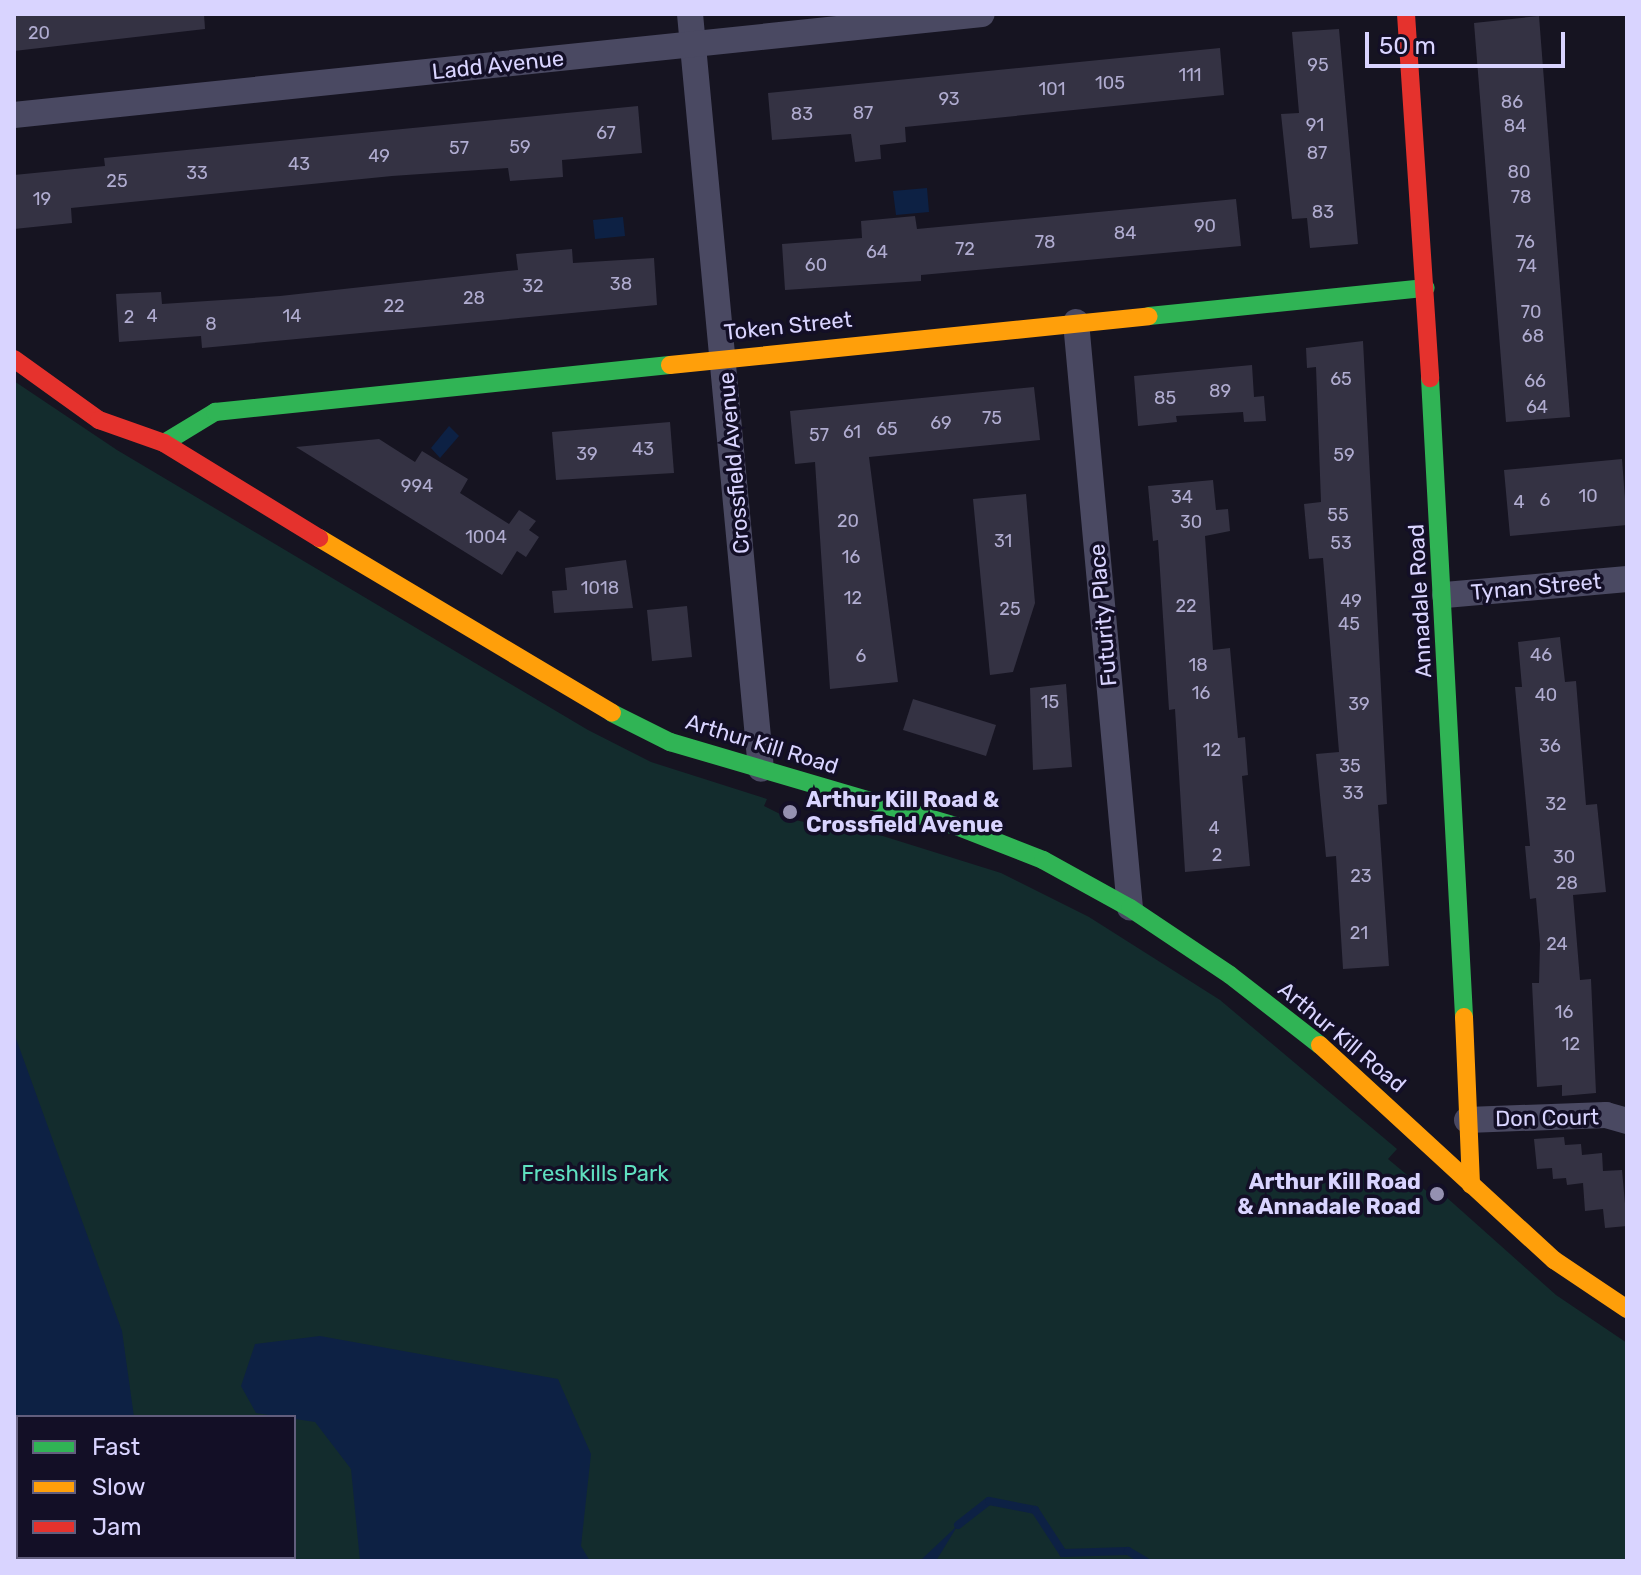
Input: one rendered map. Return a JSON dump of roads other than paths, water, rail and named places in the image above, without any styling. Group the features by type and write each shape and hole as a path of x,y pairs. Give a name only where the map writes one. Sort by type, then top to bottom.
{"street":[{"name":"Crossfield Avenue","path":"690,14 761,769"},
{"name":"Ladd Avenue","path":"14,115 982,14"},
{"name":"Annadale Road","path":"1406,14 1445,595 1471,1185"},
{"name":"Token Street","path":"164,443 215,412 724,356 1426,288"},
{"name":"Futurity Place","path":"1076,322 1130,908"},
{"name":"Arthur Kill Road","path":"14,359 99,420 164,443 577,696 670,742 959,827 1043,860 1130,908 1230,975 1337,1058 1554,1260 1627,1309"},
{"name":"Tynan Street","path":"1445,595 1627,579"},
{"name":"Don Court","path":"1467,1120 1606,1115 1627,1121"}],"water":[{"path":"927,188 929,212 896,215 893,191"},
{"path":"623,217 625,236 595,239 593,220"},
{"path":"449,426 459,436 440,458 431,448"},
{"path":"14,1033 122,1331 134,1415 16,1415 16,1559 164,1561 14,1561"},
{"path":"320,1336 558,1379 591,1454 581,1546 590,1561 360,1561 351,1469 315,1422 296,1419 296,1415 256,1413 241,1386 255,1344"},
{"path":"958,1525 936,1561 921,1561 923,1558"}],"waterway":[{"path":"958,1525 989,1501 1035,1510 1063,1553 1128,1551 1145,1561"}],"place":[{"name":"Arthur Kill Road & Crossfield Avenue","path":"790,812"},
{"name":"Arthur Kill Road & Annadale Road","path":"1437,1194"}],"park label":[{"name":"Freshkills Park","path":"595,1174"}]}
